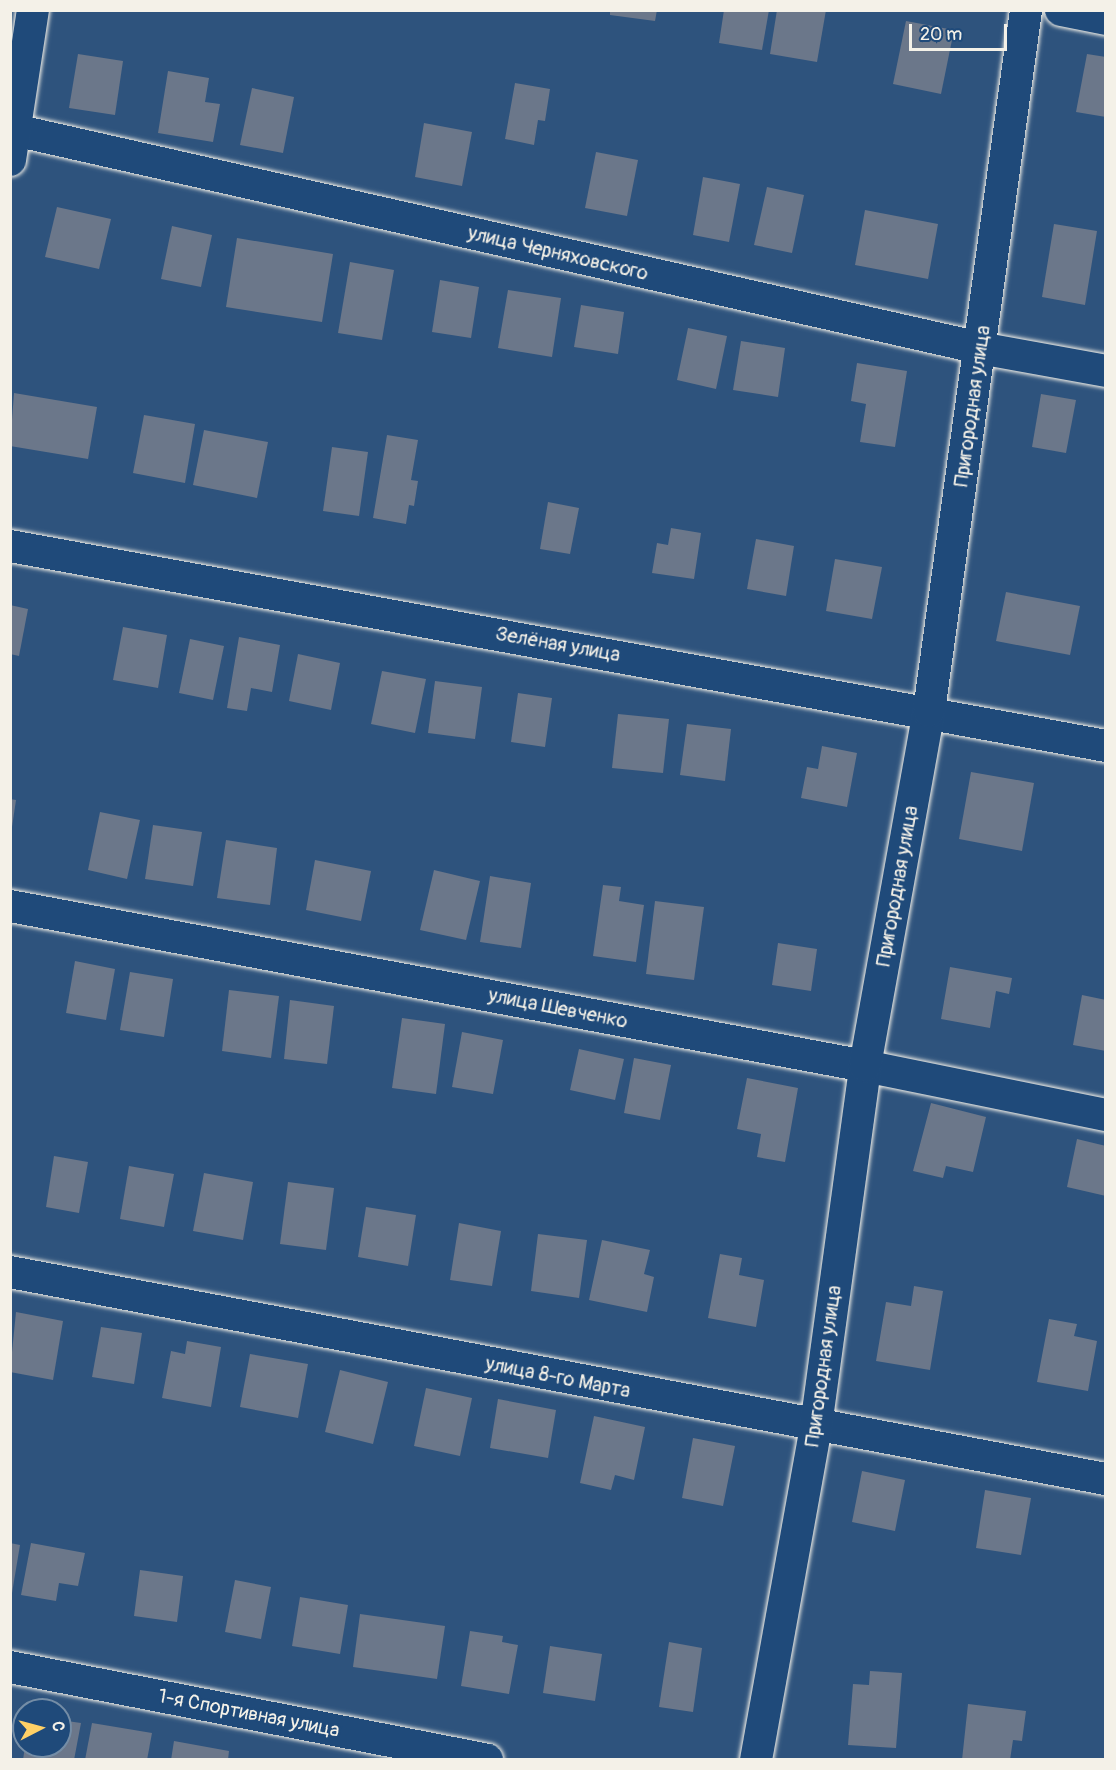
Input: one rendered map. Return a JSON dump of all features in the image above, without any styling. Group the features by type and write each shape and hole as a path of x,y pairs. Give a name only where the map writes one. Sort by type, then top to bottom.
{"street":[{"path":"12,140 33,10"},
{"name":"Пригородная улица","path":"756,1760 816,1426 865,1066 929,711 1026,10"},
{"path":"1061,10 1106,19"},
{"name":"улица Черняховского","path":"12,140 980,348 1106,371"},
{"name":"Зелёная улица","path":"10,546 929,711 1106,746"},
{"name":"улица Шевченко","path":"10,906 865,1066 1106,1115"},
{"name":"улица 8-го Марта","path":"10,1272 1106,1479"},
{"name":"1-я Спортивная улица","path":"10,1667 487,1760"}],"building":[{"path":"610,10 657,10 655,21 610,15"},
{"path":"724,10 769,10 762,50 719,43"},
{"path":"777,10 826,10 817,62 770,54"},
{"path":"906,21 954,30 941,94 893,84"},
{"path":"78,54 123,61 115,115 69,108"},
{"path":"1087,54 1106,57 1106,117 1076,112"},
{"path":"168,71 209,78 205,102 220,104 213,142 158,133"},
{"path":"515,83 550,89 545,121 538,120 534,145 505,139"},
{"path":"252,88 294,97 283,153 240,145"},
{"path":"424,123 472,132 462,186 415,177"},
{"path":"596,152 638,160 627,216 585,208"},
{"path":"703,177 740,184 729,242 693,235"},
{"path":"767,187 804,195 792,253 754,245"},
{"path":"57,207 111,219 99,269 45,257"},
{"path":"865,210 938,224 928,279 855,265"},
{"path":"1054,224 1097,231 1085,305 1042,297"},
{"path":"172,226 212,235 201,287 161,279"},
{"path":"237,238 333,254 322,322 226,307"},
{"path":"350,262 394,270 382,340 338,333"},
{"path":"440,280 479,287 471,338 432,332"},
{"path":"508,290 561,298 552,357 498,348"},
{"path":"581,305 624,312 618,354 574,347"},
{"path":"688,328 727,336 716,389 677,380"},
{"path":"741,341 785,348 778,397 733,390"},
{"path":"857,363 907,371 895,447 860,442 866,404 851,401"},
{"path":"14,393 97,407 88,459 10,446"},
{"path":"1041,394 1076,400 1066,453 1032,447"},
{"path":"144,415 195,424 185,483 133,473"},
{"path":"204,430 268,442 257,498 193,485"},
{"path":"387,435 418,440 411,480 418,481 414,506 409,505 406,524 373,518"},
{"path":"332,447 368,452 359,516 323,511"},
{"path":"548,502 579,508 570,554 540,549"},
{"path":"671,528 701,533 694,579 652,573 657,543 668,545"},
{"path":"756,539 794,546 786,596 747,589"},
{"path":"835,559 882,567 872,619 826,611"},
{"path":"1006,592 1080,606 1070,655 996,641"},
{"path":"10,605 28,609 19,656 10,654"},
{"path":"123,627 167,635 158,688 113,680"},
{"path":"239,637 280,645 272,692 251,688 247,711 227,708"},
{"path":"190,639 224,646 213,700 179,693"},
{"path":"298,654 340,663 331,710 289,701"},
{"path":"382,671 426,679 415,733 371,724"},
{"path":"435,681 482,687 475,739 428,733"},
{"path":"518,693 552,698 545,747 511,742"},
{"path":"618,714 669,719 663,773 612,768"},
{"path":"687,724 731,729 725,781 680,775"},
{"path":"822,746 857,753 847,807 801,798 807,767 818,769"},
{"path":"971,772 1034,783 1022,851 959,839"},
{"path":"10,799 16,800 12,827 10,826"},
{"path":"100,812 140,820 127,879 88,870"},
{"path":"153,825 202,832 193,886 145,879"},
{"path":"226,840 277,848 270,905 217,898"},
{"path":"315,860 371,871 361,921 306,910"},
{"path":"434,870 480,881 466,940 420,930"},
{"path":"490,876 531,883 521,948 480,942"},
{"path":"603,885 621,887 619,901 644,905 636,962 593,956"},
{"path":"655,901 704,907 694,980 646,974"},
{"path":"778,943 817,949 811,991 772,985"},
{"path":"75,961 115,969 106,1020 66,1013"},
{"path":"950,967 1012,978 1009,994 996,991 990,1028 941,1019"},
{"path":"130,972 173,979 164,1037 120,1030"},
{"path":"229,990 279,996 271,1058 222,1051"},
{"path":"1082,995 1106,1000 1106,1051 1073,1045"},
{"path":"290,1000 334,1006 327,1064 284,1059"},
{"path":"402,1018 445,1024 436,1094 392,1088"},
{"path":"462,1032 503,1040 493,1094 452,1087"},
{"path":"579,1049 624,1059 615,1100 570,1090"},
{"path":"634,1058 671,1065 660,1120 624,1113"},
{"path":"747,1078 798,1088 785,1162 757,1157 761,1134 737,1129"},
{"path":"931,1103 986,1117 973,1172 946,1166 943,1178 913,1171"},
{"path":"1077,1139 1106,1146 1106,1196 1067,1187"},
{"path":"54,1156 88,1162 79,1213 46,1207"},
{"path":"129,1166 174,1174 164,1227 120,1219"},
{"path":"204,1173 253,1182 243,1240 193,1231"},
{"path":"288,1182 334,1188 326,1250 280,1244"},
{"path":"366,1207 416,1215 408,1266 358,1257"},
{"path":"459,1223 501,1231 492,1286 450,1280"},
{"path":"538,1234 587,1240 579,1298 531,1291"},
{"path":"602,1240 650,1250 644,1274 654,1277 647,1312 589,1300"},
{"path":"720,1254 742,1258 739,1275 764,1280 756,1327 708,1318"},
{"path":"914,1286 943,1291 930,1370 876,1361 886,1302 911,1306"},
{"path":"16,1312 63,1321 53,1380 10,1372"},
{"path":"1049,1319 1077,1324 1074,1336 1097,1341 1088,1391 1037,1382"},
{"path":"101,1327 142,1333 134,1384 92,1377"},
{"path":"187,1341 221,1347 211,1407 162,1398 171,1351 185,1354"},
{"path":"250,1354 308,1364 298,1418 240,1407"},
{"path":"340,1370 388,1382 373,1444 325,1432"},
{"path":"426,1388 472,1398 460,1456 414,1446"},
{"path":"498,1399 556,1410 548,1458 490,1448"},
{"path":"594,1416 645,1427 634,1480 615,1475 611,1490 580,1483"},
{"path":"693,1438 735,1446 723,1506 682,1498"},
{"path":"862,1471 905,1480 895,1531 852,1522"},
{"path":"985,1490 1031,1498 1021,1555 976,1548"},
{"path":"10,1543 20,1545 12,1593 10,1593"},
{"path":"31,1543 85,1553 78,1586 59,1583 56,1601 21,1595"},
{"path":"140,1570 183,1576 177,1622 134,1616"},
{"path":"235,1580 271,1587 261,1639 225,1632"},
{"path":"300,1597 348,1605 340,1654 292,1646"},
{"path":"360,1614 445,1626 437,1679 353,1667"},
{"path":"470,1631 503,1636 502,1642 518,1645 509,1694 461,1686"},
{"path":"669,1642 702,1648 693,1712 659,1707"},
{"path":"550,1646 602,1654 595,1701 543,1693"},
{"path":"870,1671 902,1673 896,1748 848,1745 853,1684 869,1685"},
{"path":"968,1704 1026,1711 1022,1741 1013,1740 1010,1760 962,1760"},
{"path":"72,1722 81,1723 74,1760 23,1760 23,1758 72,1758"},
{"path":"92,1723 152,1733 147,1760 85,1760"},
{"path":"174,1741 229,1751 228,1760 171,1760"}]}
